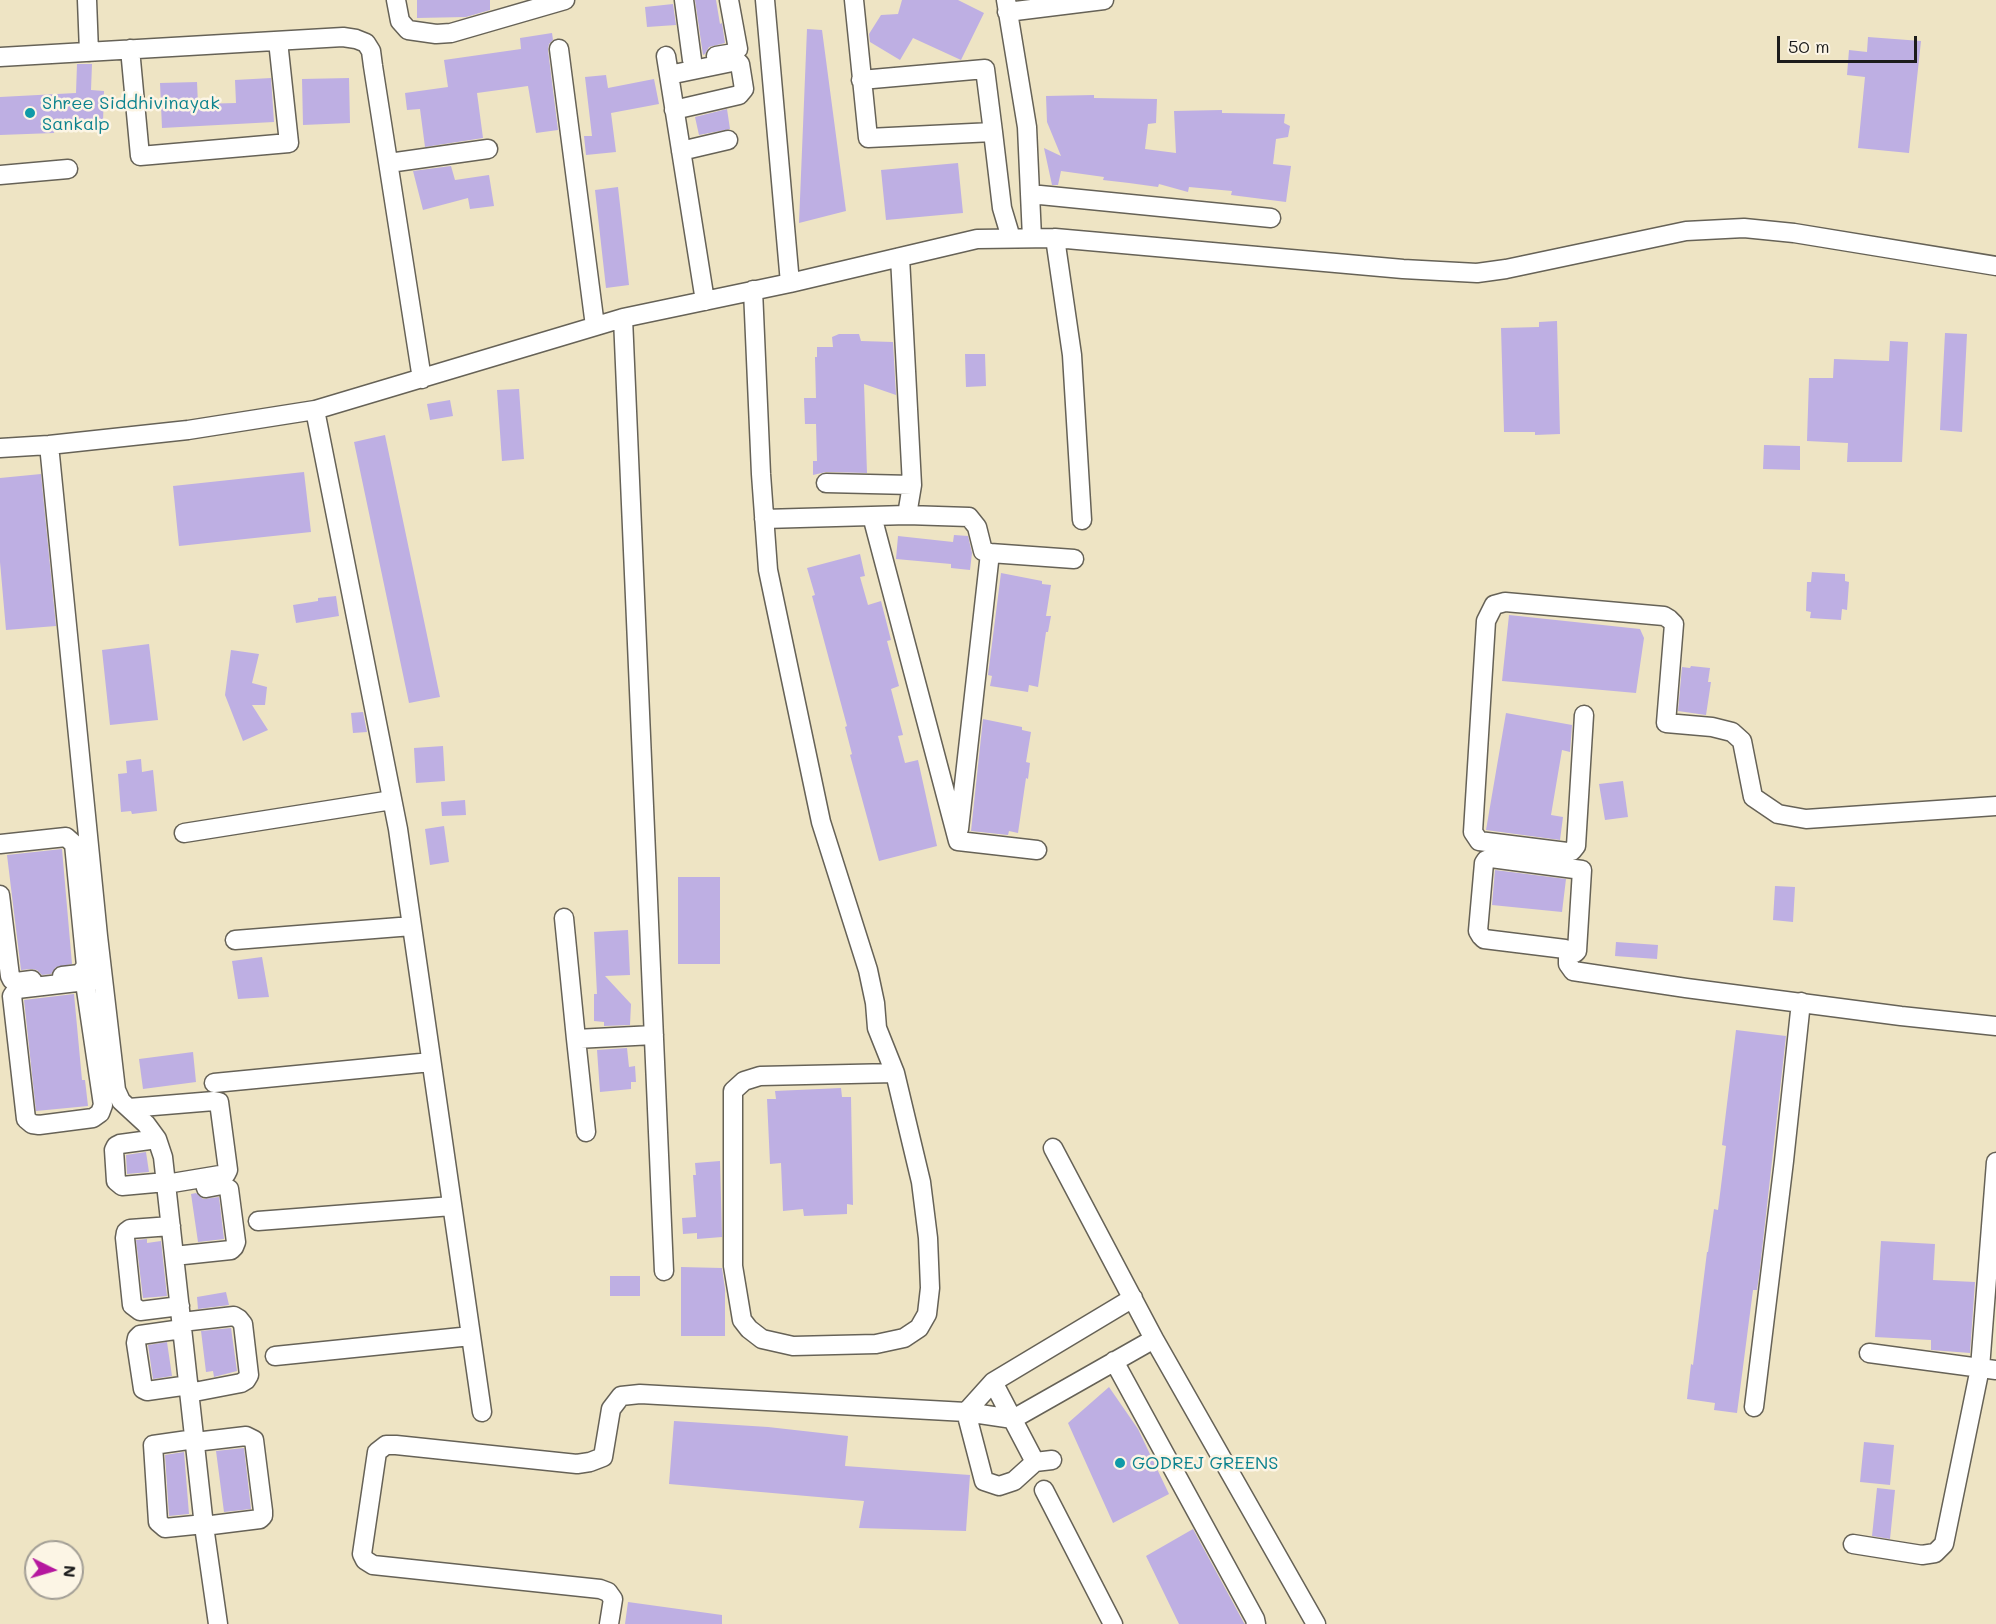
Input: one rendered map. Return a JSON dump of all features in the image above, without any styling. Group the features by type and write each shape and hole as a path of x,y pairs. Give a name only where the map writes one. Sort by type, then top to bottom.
{"street":[{"path":"87,0 89,52"},
{"path":"396,0 400,21 408,30 436,34 451,33 565,0"},
{"path":"684,0 692,60"},
{"path":"667,65 734,53 738,49 729,0"},
{"path":"765,0 790,283"},
{"path":"854,0 868,138 993,132"},
{"path":"1032,238 1027,128 1007,6 1104,0"},
{"path":"0,57 343,37 366,43 371,51 422,378"},
{"path":"130,49 140,156 289,143 278,41"},
{"path":"559,49 595,326"},
{"path":"667,65 737,61 740,64 744,89 739,95 674,110"},
{"path":"667,65 705,301"},
{"path":"861,80 986,69 1002,208 1011,238"},
{"path":"681,152 728,140"},
{"path":"388,164 488,149"},
{"path":"0,175 68,169"},
{"path":"1030,194 1271,218"},
{"path":"0,448 188,430 315,410 623,318 790,283 977,239 1054,238 1403,269 1477,273 1686,231 1744,228 1794,233 1996,266"},
{"path":"1054,238 1072,355 1082,520"},
{"path":"900,257 912,484 907,515"},
{"path":"753,291 768,570 820,822 868,970 875,1003 877,1028 895,1073 921,1182 930,1278 927,1314 919,1328 904,1338 876,1344 793,1346 762,1339 748,1329 742,1320 733,1266 733,1090 744,1081 759,1076 895,1073"},
{"path":"623,318 664,1271"},
{"path":"315,410 392,800 482,1412"},
{"path":"0,895 12,980 16,982 80,974 84,971 87,898 49,445"},
{"path":"826,483 912,484"},
{"path":"764,519 907,515 969,516 977,527 983,551 1074,560"},
{"path":"873,516 958,841"},
{"path":"958,841 990,553"},
{"path":"1584,715 1576,846 1572,851 1479,841 1473,832 1486,621 1494,605 1505,602 1664,616 1670,619 1674,624 1666,723 1712,727 1732,732 1742,741 1753,797 1778,814 1806,819 1996,806"},
{"path":"184,833 392,800"},
{"path":"0,844 66,837 74,844 103,980 116,1090 122,1101 147,1124 157,1139 163,1156 204,1525 218,1624"},
{"path":"958,841 1037,850"},
{"path":"1568,953 1577,951 1584,874 1582,870 1491,858 1486,860 1478,931 1481,936 1484,939 1565,949 1568,953 1568,964 1573,970 1686,988 1996,1026"},
{"path":"564,918 586,1132"},
{"path":"235,940 412,926"},
{"path":"85,983 103,1105 100,1113 93,1118 32,1124 26,1119 12,996 17,989 103,980"},
{"path":"1754,1407 1802,1002"},
{"path":"576,1039 654,1035"},
{"path":"214,1083 431,1062"},
{"path":"129,1108 219,1102 228,1170 226,1174 167,1187"},
{"path":"157,1139 116,1146 114,1150 116,1181 122,1186 222,1185 229,1189 236,1242 231,1250 174,1257"},
{"path":"1053,1148 1154,1339 1316,1624"},
{"path":"1853,1544 1922,1555 1935,1553 1944,1544 1988,1369 1996,1162"},
{"path":"258,1221 452,1206"},
{"path":"171,1226 130,1229 126,1232 132,1305 140,1311 181,1319 234,1316 239,1319 243,1324 249,1375 246,1380 241,1383 189,1389 147,1391 143,1389 137,1338 181,1319"},
{"path":"966,1412 993,1382 1133,1298"},
{"path":"276,1356 471,1336"},
{"path":"609,1624 613,1599 608,1592 600,1588 373,1565 365,1560 363,1554 377,1452 386,1445 396,1445 578,1464 590,1462 603,1457 611,1409 621,1396 631,1395 966,1412 1013,1419 1154,1339"},
{"path":"1869,1353 1988,1369"},
{"path":"1114,1362 1256,1624"},
{"path":"966,1412 984,1481 999,1486 1014,1481 1043,1461 1013,1419 993,1382"},
{"path":"246,1436 255,1440 263,1511 260,1519 165,1528 158,1522 153,1445 195,1440 246,1436"},
{"path":"1044,1490 1113,1624"}],"building":[{"path":"417,0 490,0 490,10 466,17 417,18"},
{"path":"695,0 716,0 725,43 709,47 703,55"},
{"path":"902,0 958,0 984,13 961,60 913,38 900,60 870,42 869,34 881,15 898,14"},
{"path":"673,4 676,25 647,27 645,7"},
{"path":"807,29 822,30 846,211 799,223"},
{"path":"552,33 553,40 548,50 558,130 536,133 528,86 477,93 483,138 425,147 420,109 407,110 405,93 448,87 444,60 521,49 520,38"},
{"path":"1868,37 1921,41 1909,153 1858,148 1865,77 1847,75 1849,50 1867,52"},
{"path":"77,64 92,64 91,90 104,91 103,122 60,120 54,121 54,133 0,135 0,97 76,93"},
{"path":"606,75 608,88 654,79 659,104 611,113 616,152 586,155 584,136 592,136 585,77"},
{"path":"271,78 274,122 162,128 160,83 197,82 198,104 236,103 235,80"},
{"path":"349,78 350,123 303,125 302,79"},
{"path":"1094,95 1094,98 1157,99 1156,123 1148,124 1145,149 1176,153 1174,111 1222,110 1222,113 1285,114 1284,123 1290,126 1288,137 1276,139 1273,164 1291,166 1286,202 1231,195 1232,191 1189,187 1188,192 1159,184 1158,187 1103,180 1104,177 1061,171 1058,185 1052,185 1044,148 1061,156 1047,122 1046,96"},
{"path":"727,109 730,129 699,135 695,117"},
{"path":"958,163 963,213 886,220 881,170"},
{"path":"451,166 455,180 489,175 494,206 470,209 468,198 423,210 413,171"},
{"path":"618,187 629,285 606,288 595,190"},
{"path":"1557,321 1560,434 1535,435 1535,432 1504,432 1501,328 1539,327 1539,322"},
{"path":"1945,333 1967,334 1962,432 1940,430"},
{"path":"839,334 859,334 861,341 893,342 896,395 864,384 867,473 826,472 813,475 813,461 817,461 816,424 805,424 804,398 816,398 815,357 817,357 817,347 833,347 832,337"},
{"path":"1890,341 1908,342 1902,462 1847,462 1848,443 1807,441 1809,378 1833,378 1834,359 1889,361"},
{"path":"965,354 985,354 986,386 966,387"},
{"path":"519,389 524,459 502,461 497,390"},
{"path":"450,400 453,416 430,420 427,404"},
{"path":"385,435 440,697 409,703 354,442"},
{"path":"1764,445 1800,446 1800,470 1763,469"},
{"path":"304,472 311,532 179,546 173,486"},
{"path":"41,474 56,626 6,630 0,562 0,478"},
{"path":"954,535 968,536 972,553 970,570 951,568 951,564 896,559 898,536 953,542"},
{"path":"860,554 865,576 860,577 868,605 881,601 891,640 887,641 899,686 891,689 903,735 898,736 905,763 918,760 937,846 879,861 850,755 852,754 845,727 847,726 812,596 815,595 807,568"},
{"path":"1812,572 1845,574 1845,581 1849,582 1847,610 1842,609 1841,620 1810,618 1811,612 1806,611 1807,582 1811,582"},
{"path":"1001,573 1051,585 1046,616 1051,616 1048,632 1046,632 1038,687 1029,685 1028,692 990,686 992,676 988,675"},
{"path":"336,596 339,616 296,623 293,605"},
{"path":"1509,615 1640,629 1644,638 1636,693 1502,681"},
{"path":"149,644 158,720 110,725 102,650"},
{"path":"231,650 259,654 252,683 267,687 265,705 252,705 268,730 243,741 225,695"},
{"path":"1691,666 1710,668 1708,682 1711,682 1706,715 1678,711 1682,667 1690,668"},
{"path":"363,712 367,732 353,733 351,713"},
{"path":"1506,713 1572,725 1570,752 1562,750 1551,815 1563,817 1560,840 1486,830"},
{"path":"983,719 1022,727 1022,730 1031,732 1026,762 1030,763 1028,779 1026,778 1018,833 1009,831 1008,835 971,831"},
{"path":"443,746 445,781 416,783 414,748"},
{"path":"141,759 142,772 153,770 157,811 132,814 131,811 121,812 118,774 127,773 126,761"},
{"path":"1623,781 1628,817 1605,820 1599,784"},
{"path":"465,800 466,815 442,816 441,802"},
{"path":"444,826 449,862 430,865 425,829"},
{"path":"62,849 72,964 56,967 51,974 42,975 37,970 31,969 21,970 7,855"},
{"path":"1495,870 1566,879 1562,912 1492,905"},
{"path":"678,877 720,877 720,964 678,964"},
{"path":"1775,886 1795,887 1793,922 1773,920"},
{"path":"628,930 630,975 605,976 631,1004 630,1025 604,1026 604,1022 594,1021 594,994 597,994 594,932"},
{"path":"1616,942 1658,945 1657,959 1615,956"},
{"path":"262,957 269,997 238,999 232,961"},
{"path":"74,994 82,1080 85,1080 88,1106 36,1111 24,1000"},
{"path":"1736,1030 1786,1036 1760,1268 1757,1290 1753,1290 1737,1413 1714,1410 1715,1403 1687,1399 1714,1209 1718,1210 1726,1146 1722,1145"},
{"path":"627,1048 629,1067 635,1066 636,1082 631,1082 631,1089 600,1092 597,1050"},
{"path":"193,1052 196,1082 143,1089 139,1059"},
{"path":"841,1088 842,1097 851,1097 853,1205 847,1204 847,1214 804,1216 803,1209 783,1211 781,1163 770,1164 767,1099 776,1099 775,1091"},
{"path":"146,1152 149,1172 127,1174 126,1155"},
{"path":"720,1161 722,1237 697,1239 697,1233 683,1234 682,1218 696,1217 693,1175 696,1175 695,1163"},
{"path":"196,1193 203,1199 219,1197 224,1239 198,1242 191,1194"},
{"path":"147,1239 147,1243 161,1241 167,1296 143,1298 136,1240"},
{"path":"1881,1241 1935,1244 1933,1280 1975,1282 1970,1353 1931,1350 1931,1340 1875,1337"},
{"path":"681,1267 722,1268 725,1289 725,1336 681,1336"},
{"path":"610,1276 640,1276 640,1296 610,1296"},
{"path":"226,1292 229,1305 198,1309 197,1297"},
{"path":"231,1328 237,1371 214,1377 213,1371 206,1372 201,1331"},
{"path":"167,1342 172,1376 153,1379 148,1345"},
{"name":"GODREJ GREENS","path":"1109,1387 1138,1429 1169,1494 1113,1523 1068,1423"},
{"path":"674,1421 768,1427 848,1436 845,1466 970,1475 966,1531 859,1528 864,1501 669,1484"},
{"path":"1864,1442 1894,1445 1890,1485 1860,1482"},
{"path":"244,1448 251,1509 224,1512 216,1451"},
{"path":"184,1452 189,1514 169,1516 165,1455"},
{"path":"1877,1488 1895,1490 1890,1539 1872,1536"},
{"name":"GODREJ GREENS","path":"1193,1529 1245,1624 1179,1624 1146,1556"},
{"path":"628,1602 722,1615 722,1624 625,1624"}],"place":[{"name":"Shree Siddhivinayak Sankalp","path":"30,113"},
{"name":"GODREJ GREENS","path":"1120,1463"}]}
